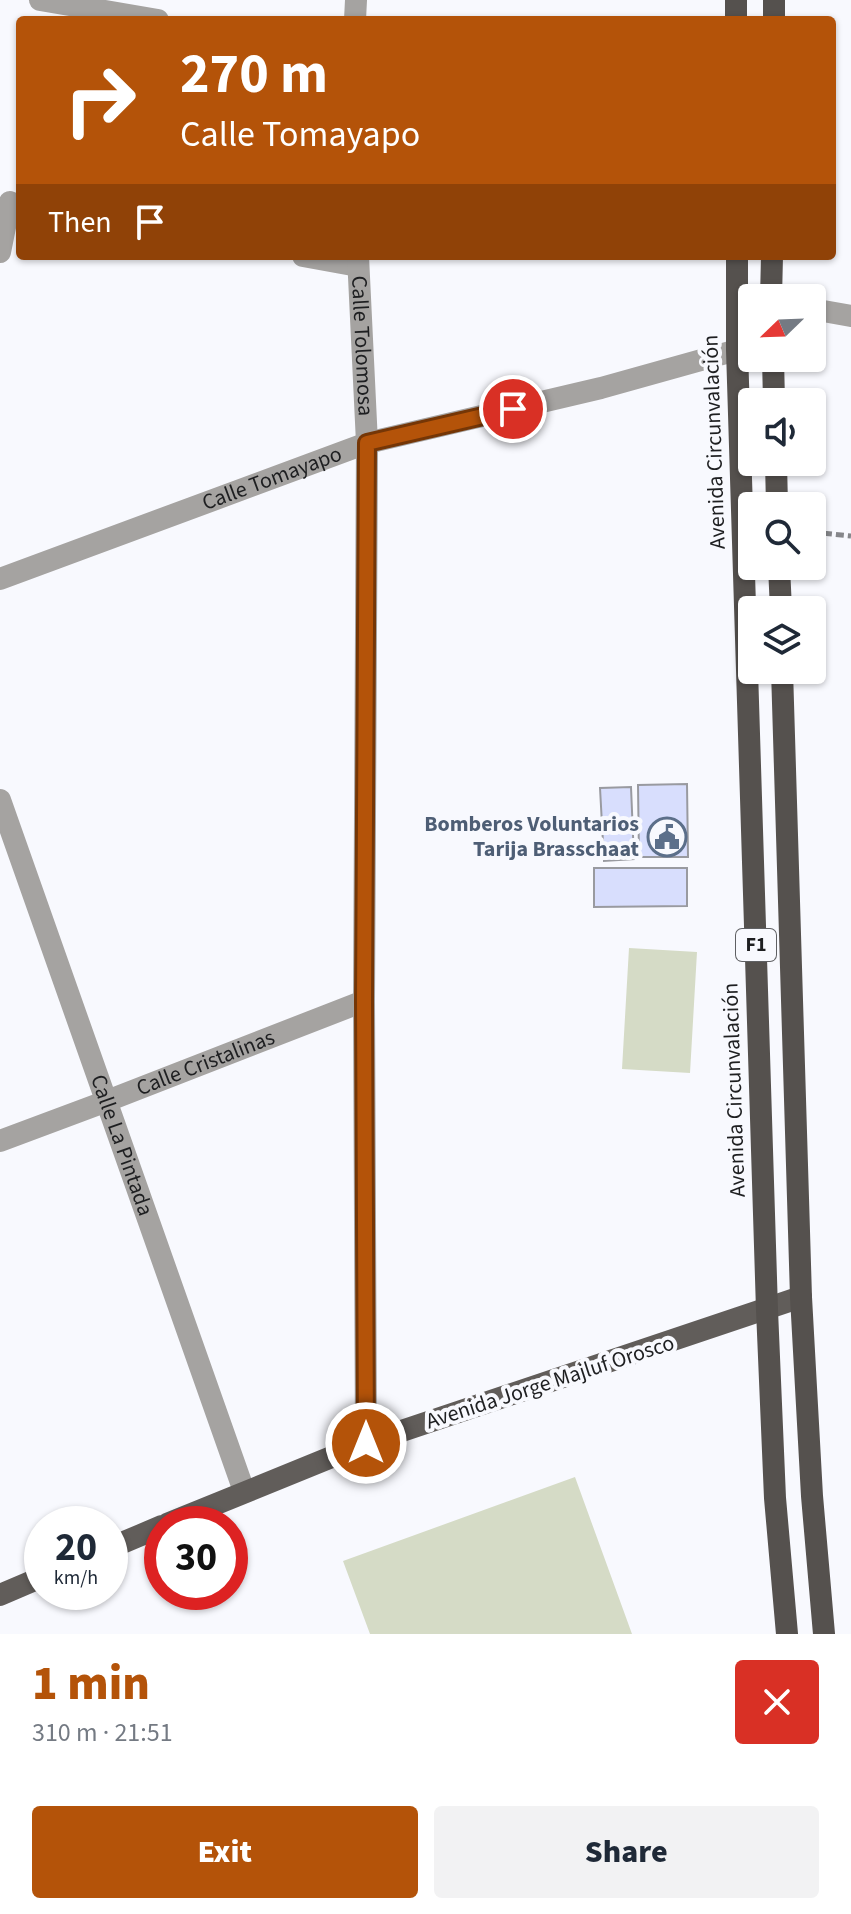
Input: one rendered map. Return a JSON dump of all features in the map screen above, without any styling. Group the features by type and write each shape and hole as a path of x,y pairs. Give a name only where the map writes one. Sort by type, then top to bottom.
{"highway":[{"name":"Avenida Circunvalación","path":"737,260 737,350 767,1310 775,1498 787,1634"},
{"path":"771,284 772,260"},
{"name":"F1","path":"782,684 801,1297 812,1496 824,1634"}],"main road":[{"name":"Avenida Jorge Majluf Orosco","path":"209,1506 366,1443 801,1297"},
{"path":"0,1595 24,1585"}],"street":[{"path":"40,0 134,16"},
{"path":"0,252 10,202"},
{"name":"Calle Tolomosa","path":"358,261 367,443 364,1001 366,1443"},
{"path":"826,312 851,316"},
{"name":"Calle Tomayapo","path":"0,579 367,443 601,388 737,350"},
{"name":"Calle La Pintada","path":"0,800 244,1491"},
{"name":"Calle Cristalinas","path":"0,1141 364,1001"}],"path":[{"path":"826,533 851,536"}],"green space":[{"path":"629,948 697,952 690,1073 622,1069"},
{"path":"575,1477 632,1634 370,1634 343,1561"}],"building":[{"path":"687,784 688,857 639,857 638,785"},
{"path":"631,787 634,859 604,861 600,788"},
{"path":"594,868 687,868 687,906 594,907"}],"place":[{"name":"Bomberos Voluntarios Tarija Brasschaat","path":"667,837"}],"route":[{"path":"366,1443 364,1001 367,443 513,409"}]}
